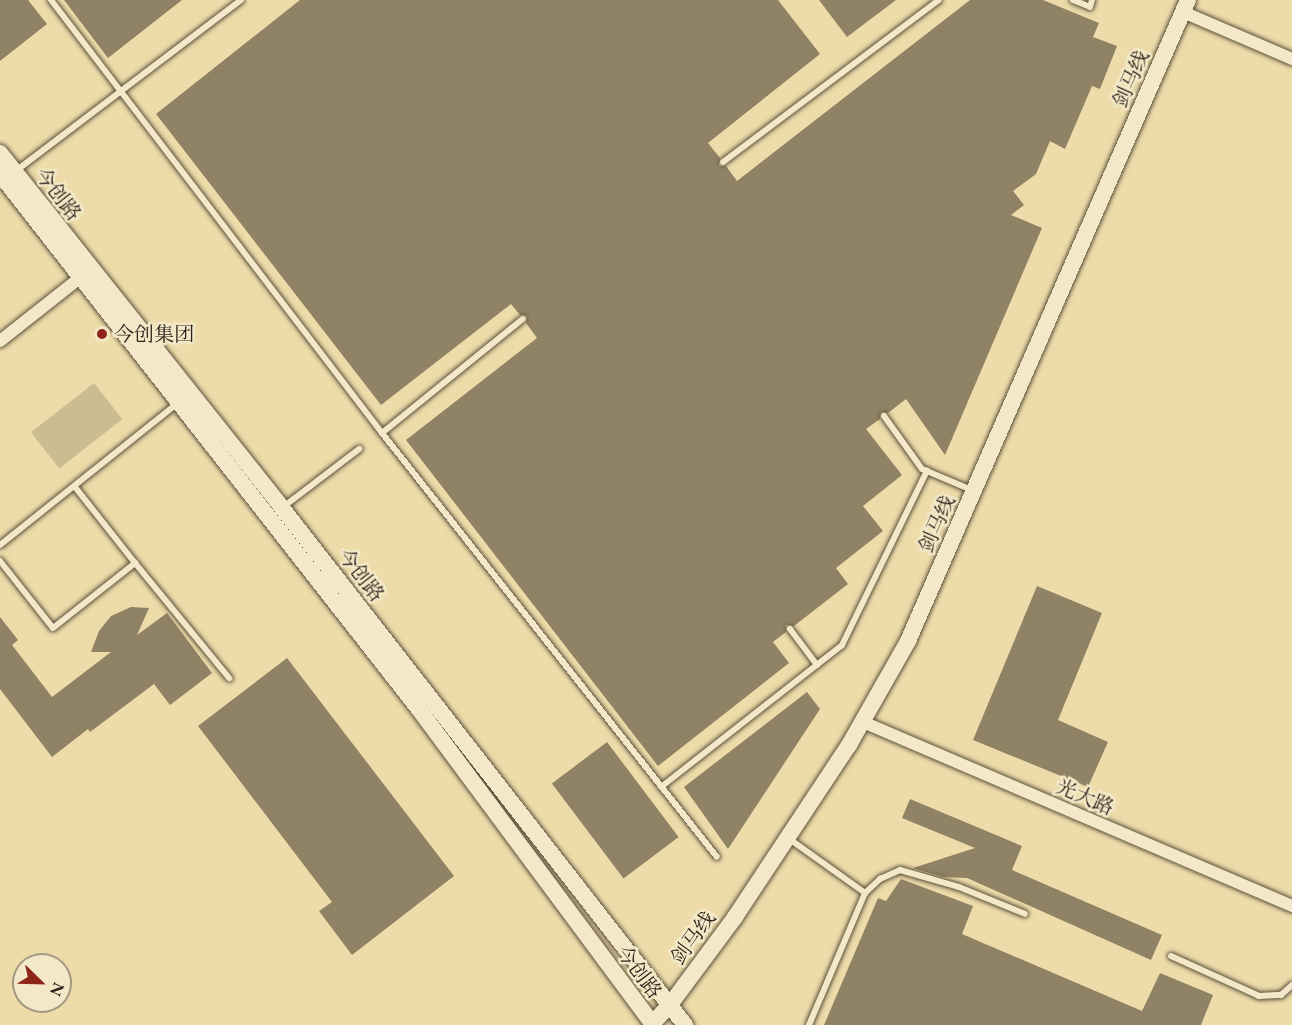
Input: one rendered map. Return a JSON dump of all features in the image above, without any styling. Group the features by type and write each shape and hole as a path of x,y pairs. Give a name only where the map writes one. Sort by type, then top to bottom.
{"main road":[{"name":"剑马线","path":"652,1025 669,1006 735,917 863,722 908,641 1185,6"},
{"name":"今创路","path":"0,153 6,175 282,508 685,1025"},
{"name":"今创路","path":"86,273 178,403 418,708 652,1025"}],"street":[{"path":"1185,6 1292,59"},
{"path":"0,341 86,273"},
{"name":"光大路","path":"863,722 1292,906"}],"lane":[{"path":"51,0 382,433 717,857"},
{"path":"6,175 123,92 241,0"},
{"path":"723,162 939,0"},
{"path":"1073,0 1090,7 1092,0"},
{"path":"382,433 523,319"},
{"path":"0,545 178,403"},
{"path":"884,416 922,469 975,491"},
{"path":"282,508 359,449"},
{"path":"661,787 842,645 927,471"},
{"path":"75,487 229,678"},
{"path":"0,561 53,628 135,563"},
{"path":"790,629 817,665"},
{"path":"787,838 865,893"},
{"path":"809,1025 865,893 880,879 900,870 959,887 1025,914"},
{"path":"1171,956 1259,996 1281,995 1292,984"}],"shaded area":[{"path":"94,383 122,419 59,469 31,432"}],"building":[{"path":"0,0 28,0 47,24 0,61"},
{"path":"64,0 182,0 108,58"},
{"path":"300,0 778,0 820,54 708,143 720,158 719,166 726,166 737,181 970,0 1043,0 1099,23 1093,37 1117,46 1100,89 1092,86 1065,149 1050,141 1036,174 1013,191 1024,205 1011,215 1042,228 945,455 906,399 888,413 881,412 880,419 866,429 902,475 863,506 883,531 836,568 848,584 794,626 786,625 786,632 773,642 789,663 658,766 406,440 537,338 526,323 527,316 520,315 511,304 381,405 156,114"},
{"path":"819,0 896,0 847,37"},
{"path":"1037,586 1102,613 1058,720 1108,742 1088,787 973,740"},
{"path":"131,607 149,608 137,635 167,613 212,673 170,705 154,684 90,732 88,729 52,757 0,689 0,617 18,640 12,645 52,697 111,652 91,652 99,631 111,616"},
{"path":"287,658 454,876 352,955 319,911 332,902 198,726"},
{"path":"807,692 820,709 728,849 684,787"},
{"path":"607,742 679,837 624,879 552,784"},
{"path":"910,799 1022,846 1012,870 1162,935 1151,960 967,878 943,877 913,868 975,848 902,818"},
{"path":"901,879 973,906 962,934 1142,1011 1160,973 1213,995 1201,1025 824,1025 878,898 886,901"}],"place":[{"name":"今创集团","path":"102,334"}]}
